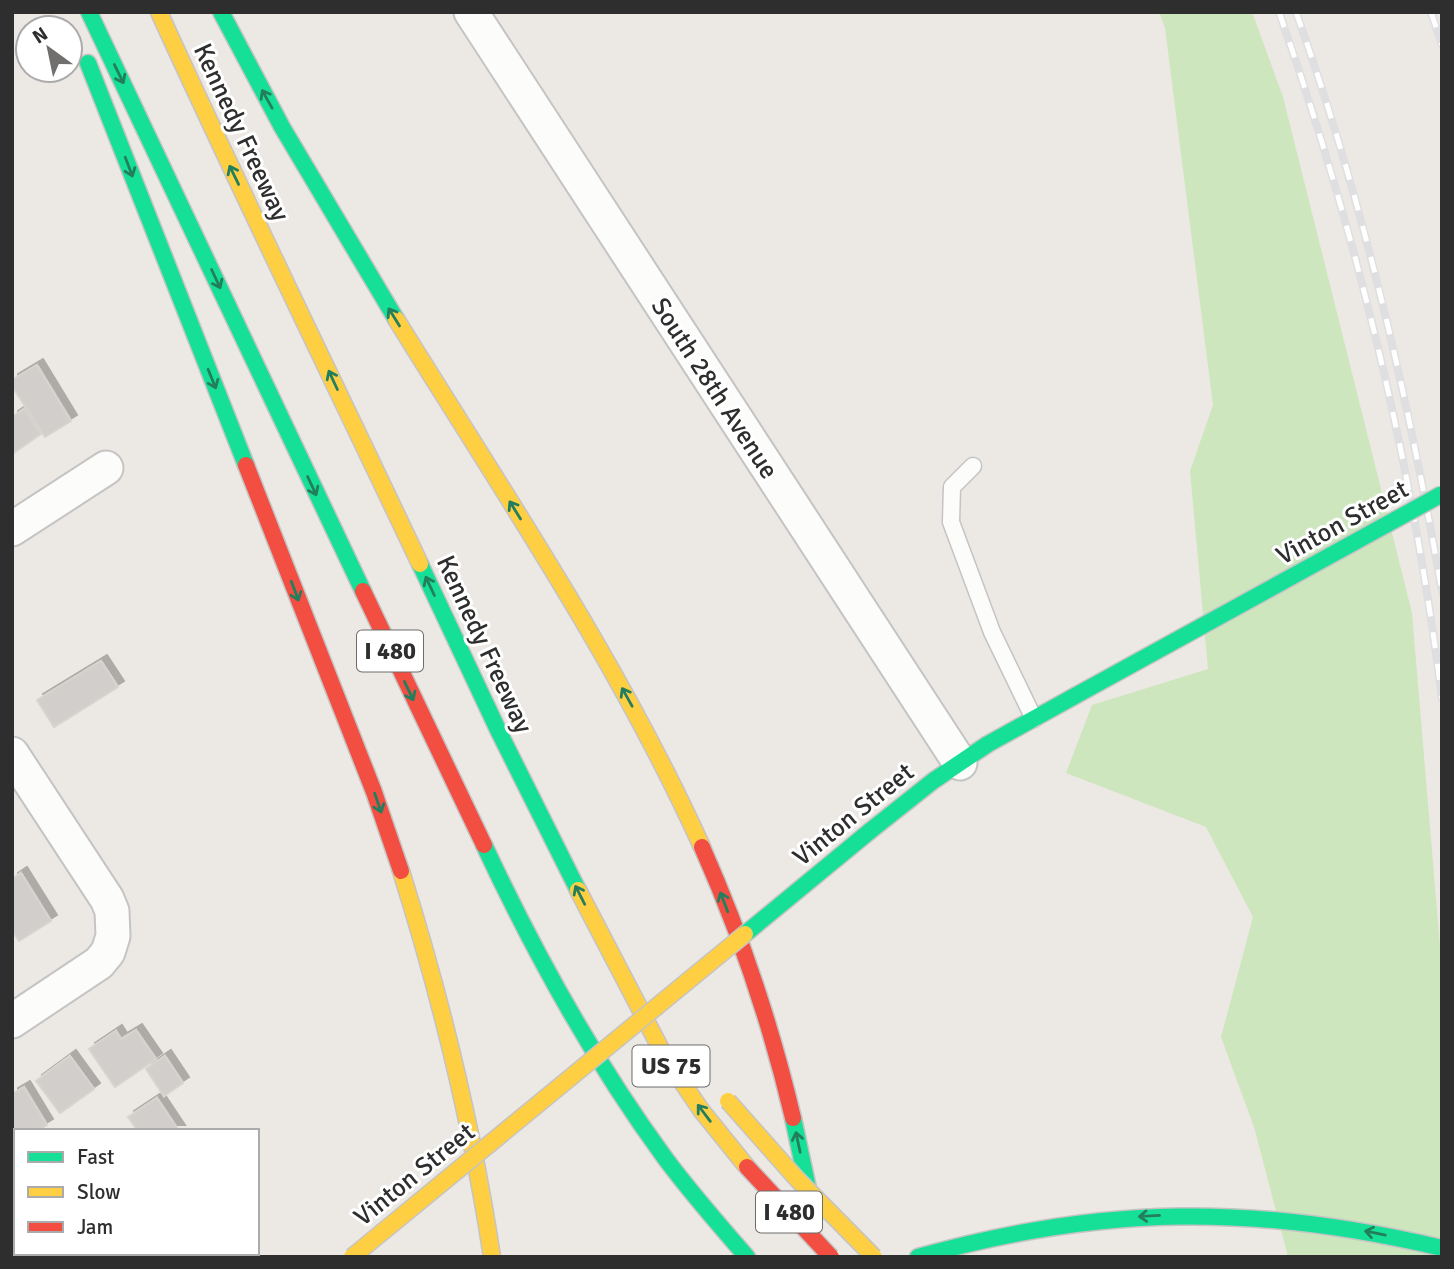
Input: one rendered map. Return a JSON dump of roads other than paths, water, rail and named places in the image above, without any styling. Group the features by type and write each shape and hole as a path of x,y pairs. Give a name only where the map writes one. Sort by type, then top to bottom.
{"main road":[{"name":"I 480","path":"89,12 510,900 555,985 633,1112 705,1208 747,1257"},
{"name":"Kennedy Freeway","path":"159,12 225,158 499,732 665,1057 701,1110 747,1167 831,1257"},
{"path":"220,12 349,244 574,605 629,701 691,822 749,968 774,1042 824,1257"},
{"name":"I 480","path":"84,53 374,792 413,906 447,1024 468,1115 492,1257"},
{"name":"Vinton Street","path":"352,1257 933,781 1073,697 1442,495"},
{"path":"611,955 671,1033"},
{"path":"724,1096 797,1179 874,1257"},
{"path":"918,1257 1013,1232 1062,1224 1200,1214 1310,1222 1442,1248"}],"street":[{"name":"South 28th Avenue","path":"471,12 960,763"},
{"path":"12,529 106,468"},
{"path":"12,1021 99,963 108,953 113,936 107,899 15,766"}],"lane":[{"path":"973,467 952,487 951,522 992,632 1034,719"}],"railway":[{"path":"1279,12 1333,180 1379,351 1415,525 1442,699"},
{"path":"1296,12 1363,226 1399,372 1442,592"},
{"path":"1431,12 1442,45"}]}
